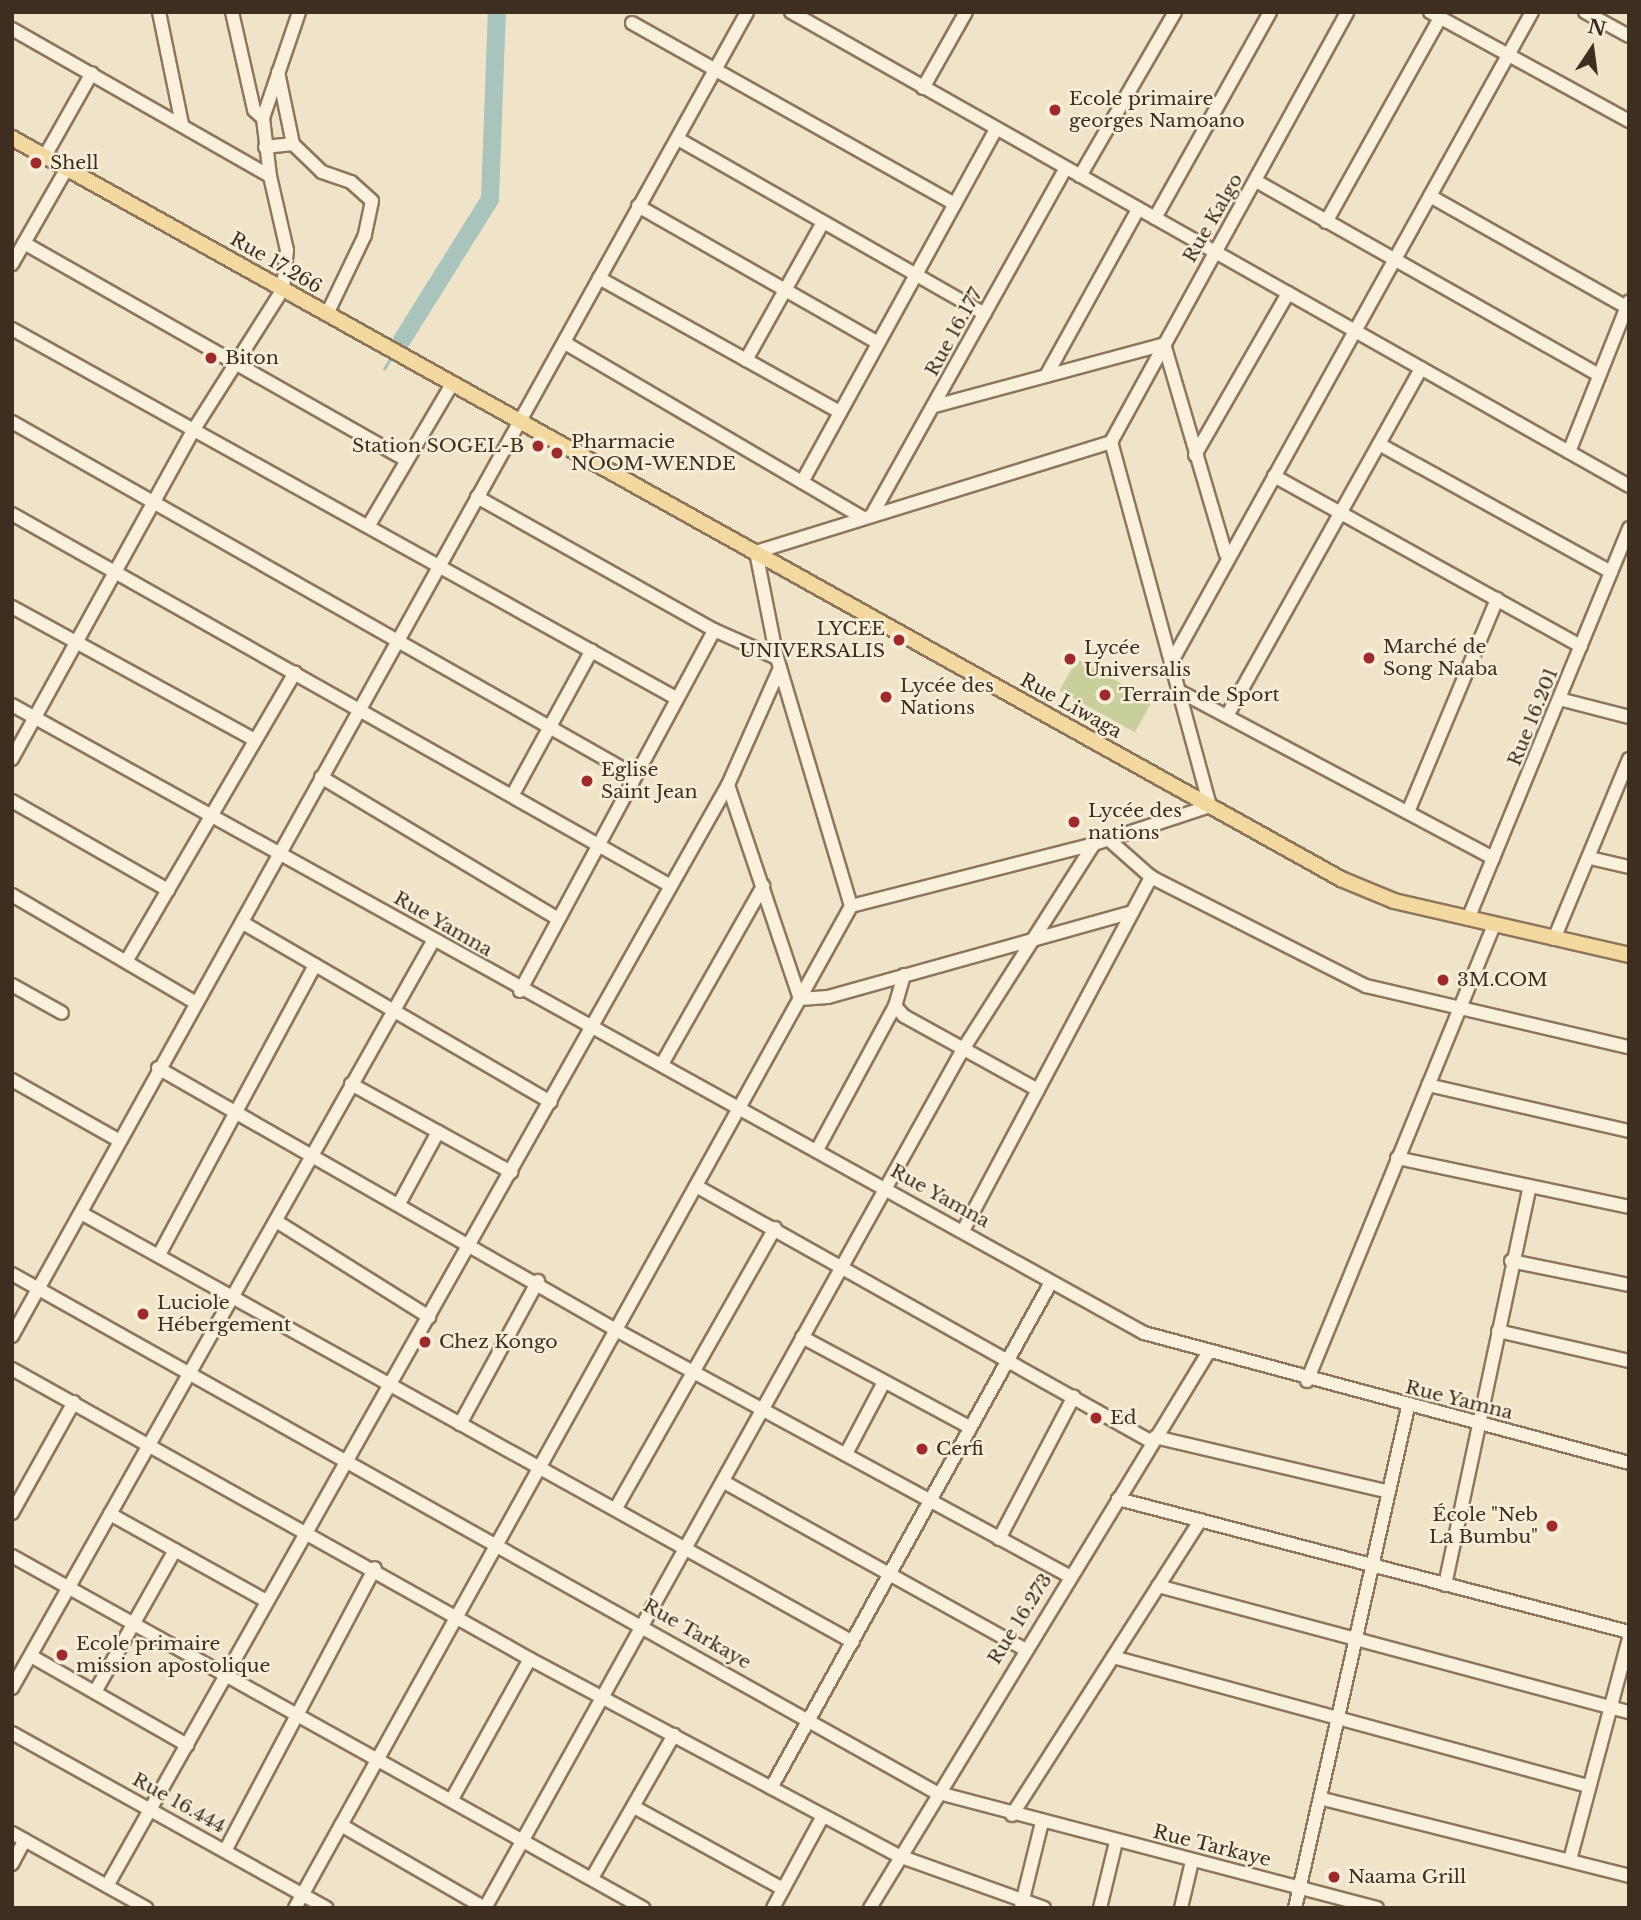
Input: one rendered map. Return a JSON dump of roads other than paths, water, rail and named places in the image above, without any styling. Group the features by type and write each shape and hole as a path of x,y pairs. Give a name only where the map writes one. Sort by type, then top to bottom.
{"main road":[{"name":"Rue 17.266","path":"12,138 521,422"},
{"name":"Rue Liwaga","path":"521,422 1366,891 1468,919 1629,955"}],"street":[{"path":"232,12 254,110 263,118"},
{"path":"12,759 194,429 234,362 283,289 286,230 270,176 263,118 299,12"},
{"path":"12,1336 40,1289 193,1001 243,923 279,849 321,777 356,708 565,344 638,206 716,72 747,12"},
{"path":"791,12 1629,485"},
{"path":"923,88 966,12"},
{"path":"1080,176 1175,12"},
{"path":"1155,218 1270,12"},
{"name":"Rue Kalgo","path":"1111,442 1347,12"},
{"path":"1172,661 1226,554 1274,476 1532,12"},
{"path":"1585,12 1629,36"},
{"path":"1608,24 1615,12"},
{"path":"157,14 182,124"},
{"path":"1326,222 1435,15 1629,121"},
{"path":"632,23 955,204"},
{"path":"12,30 270,176"},
{"path":"278,72 293,144 322,172 355,185 373,205 365,235 327,314"},
{"path":"45,156 92,73"},
{"path":"802,482 996,129"},
{"path":"678,139 985,313"},
{"path":"265,146 293,144"},
{"path":"12,264 67,168"},
{"name":"Rue 16.177","path":"868,515 935,406 1066,168"},
{"path":"1256,181 1599,376"},
{"path":"1430,196 1628,304 1569,452"},
{"path":"638,206 878,343"},
{"path":"1046,376 1138,209"},
{"path":"746,360 823,222"},
{"path":"23,243 406,460"},
{"path":"599,278 841,412"},
{"path":"1195,455 1288,293"},
{"path":"12,329 676,698"},
{"path":"565,344 802,482 868,515"},
{"path":"935,406 1164,344 1226,554"},
{"path":"1228,714 1421,368"},
{"path":"369,525 452,384"},
{"path":"12,422 398,636 634,775"},
{"path":"295,1908 851,906 779,663 756,552 868,515 1111,442 1210,806 1094,844 851,906"},
{"path":"1379,444 1611,572"},
{"path":"1274,476 1581,646"},
{"path":"477,497 714,630 779,663"},
{"path":"12,514 668,885"},
{"name":"Rue 16.201","path":"1468,919 1563,700 1581,646 1611,572 1624,552 1629,528"},
{"path":"1408,813 1497,599"},
{"path":"12,607 255,740"},
{"path":"520,991 555,917 714,630"},
{"path":"512,796 592,650"},
{"path":"107,1886 228,1675 305,1530 472,1243 668,885 727,785 779,663"},
{"path":"127,960 295,673"},
{"path":"1180,691 1228,714 1493,858"},
{"path":"1563,700 1629,718"},
{"name":"Rue Yamna","path":"12,705 279,849 520,991 740,1106 964,1229 1050,1284 1144,1333 1307,1381 1629,1463"},
{"path":"1555,939 1590,858 1624,795 1629,759"},
{"path":"321,777 555,917"},
{"path":"727,785 800,999"},
{"path":"12,801 168,890"},
{"path":"1108,839 1150,877 1366,986 1629,1046"},
{"path":"341,1825 485,1908 601,1695 724,1482 842,1265 888,1189 962,1051 1026,943 1094,844"},
{"path":"1590,858 1629,867"},
{"path":"964,1229 1150,877"},
{"path":"662,1064 763,886"},
{"path":"12,895 193,1001"},
{"path":"800,999 904,975 1132,912"},
{"path":"243,923 551,1102"},
{"path":"1307,1381 1494,924"},
{"path":"12,1688 70,1590 148,1443 433,941"},
{"path":"160,1253 239,1111 315,965"},
{"path":"817,1150 895,1006 904,975"},
{"path":"12,985 62,1013"},
{"path":"895,1006 962,1051 1038,1090"},
{"path":"158,1068 472,1243 616,1330 847,1452 932,1502 1069,1576"},
{"path":"12,1080 118,1140"},
{"path":"351,1084 511,1172"},
{"path":"1428,1085 1629,1131"},
{"path":"400,1202 438,1132"},
{"path":"1397,1158 1529,1189 1628,1205"},
{"path":"696,1186 1154,1440 1389,1492"},
{"path":"1445,1584 1476,1424 1529,1189"},
{"path":"81,1213 160,1253 389,1386 616,1508 853,1642"},
{"path":"276,1221 429,1317"},
{"path":"616,1508 775,1228"},
{"path":"1511,1261 1629,1285"},
{"name":"Rue Tarkaye","path":"12,1273 498,1542 935,1792 1012,1815 1377,1908"},
{"path":"460,1424 538,1282"},
{"path":"771,1788 932,1502 969,1427 1050,1284"},
{"path":"1497,1331 1629,1361"},
{"path":"802,1337 969,1427"},
{"name":"Rue 16.273","path":"870,1908 935,1792 1208,1353"},
{"path":"12,1369 375,1568 530,1660 601,1695 822,1816 899,1856 1022,1905 1044,1908"},
{"path":"847,1452 884,1382"},
{"path":"999,1539 1073,1396"},
{"path":"12,1513 74,1402"},
{"path":"1295,1908 1323,1799 1408,1407"},
{"path":"724,1482 1024,1649"},
{"path":"1118,1499 1629,1632"},
{"path":"110,1514 266,1601"},
{"path":"1012,1815 1201,1520"},
{"path":"95,1692 175,1550"},
{"path":"12,1556 452,1799 643,1908"},
{"path":"225,1851 375,1568"},
{"path":"1158,1587 1629,1712"},
{"path":"1570,1860 1629,1638"},
{"path":"31,1656 187,1745"},
{"path":"1113,1657 1589,1786"},
{"path":"452,1799 530,1660"},
{"name":"Rue 16.444","path":"12,1733 327,1908"},
{"path":"593,1878 674,1735"},
{"path":"1323,1799 1629,1876"},
{"path":"634,1807 783,1889"},
{"path":"773,1908 822,1816"},
{"path":"1022,1905 1042,1822"},
{"path":"12,1833 146,1908"},
{"path":"12,1864 26,1840"},
{"path":"1100,1908 1116,1842"},
{"path":"1181,1908 1192,1861"}],"waterway":[{"path":"402,340 490,199 497,12"},
{"path":"384,369 390,359"}],"place":[{"name":"Ecole primaire georges Namoano","path":"1055,110"},
{"name":"Shell","path":"36,163"},
{"name":"Biton","path":"211,358"},
{"name":"Station SOGEL-B","path":"538,446"},
{"name":"Pharmacie NOOM-WENDE","path":"557,453"},
{"name":"LYCEE UNIVERSALIS","path":"899,640"},
{"name":"Marché de Song Naaba","path":"1369,658"},
{"name":"Lycée Universalis","path":"1070,659"},
{"name":"Terrain de Sport","path":"1105,695"},
{"name":"Lycée des Nations","path":"886,697"},
{"name":"Eglise Saint Jean","path":"587,781"},
{"name":"Lycée des nations","path":"1074,822"},
{"name":"3M.COM","path":"1443,980"},
{"name":"Luciole Hébergement","path":"143,1314"},
{"name":"Chez Kongo","path":"425,1342"},
{"name":"Ed","path":"1096,1418"},
{"name":"Cerfi","path":"922,1449"},
{"name":"École \"Neb La Bumbu\"","path":"1552,1526"},
{"name":"Ecole primaire mission apostolique","path":"62,1655"},
{"name":"Naama Grill","path":"1334,1877"}]}
